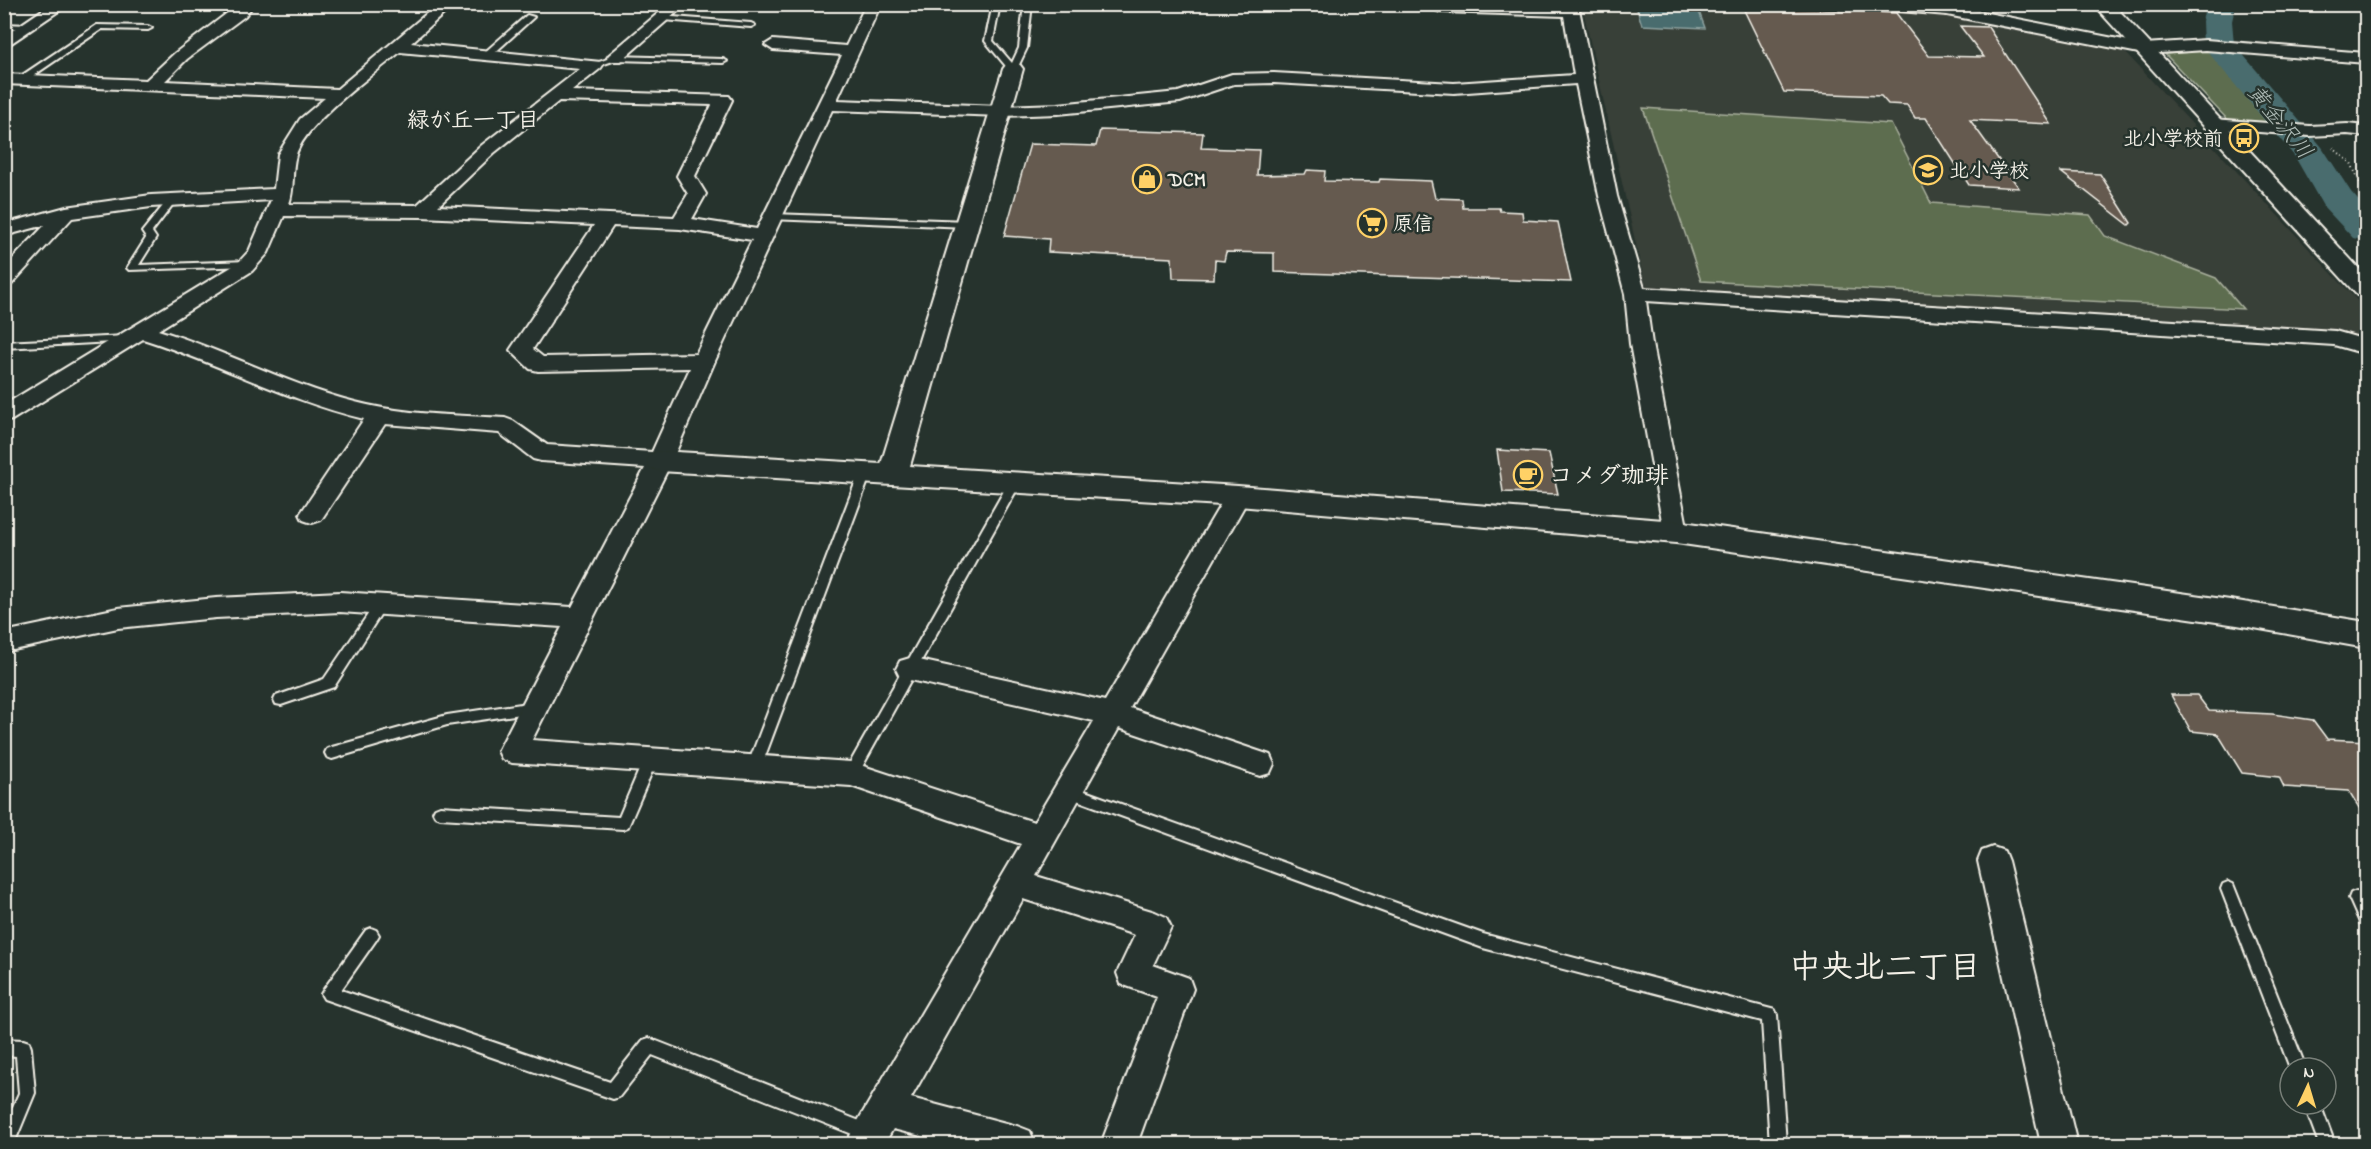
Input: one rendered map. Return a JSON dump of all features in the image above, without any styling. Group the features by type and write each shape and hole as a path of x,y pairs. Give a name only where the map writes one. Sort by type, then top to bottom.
{"street":[{"path":"4,43 62,4"},
{"path":"150,86 181,56 240,13 247,4"},
{"path":"4,415 248,264 258,253 280,202 287,154 306,123 448,4"},
{"path":"615,58 679,4"},
{"path":"874,4 704,362 660,461 512,751 851,774 1041,838"},
{"path":"1439,4 1440,7 1571,8 1583,79 1608,195 1635,294 1641,344 1676,532"},
{"path":"1875,4 1947,10 2144,49 2206,45 2367,58"},
{"path":"2102,4 2367,290"},
{"path":"773,45 853,51"},
{"path":"396,47 595,65"},
{"path":"422,211 488,150 595,65"},
{"path":"893,474 1013,69"},
{"path":"828,105 1002,111 1068,108 1170,98 1232,79 1274,78 1454,87 1583,79"},
{"path":"13,80 340,94"},
{"path":"555,96 723,100 686,176 697,194 680,223"},
{"path":"2213,124 2267,129 2367,131"},
{"path":"2311,131 2330,145"},
{"path":"4,230 66,213 173,199 280,202 680,223 764,236"},
{"path":"6,278 66,213"},
{"path":"607,220 520,351 537,364 704,362"},
{"path":"1635,294 2335,338 2367,347"},
{"path":"134,335 188,346 284,386 348,408 396,419 505,426 541,453 1239,496 1676,532 2237,613 2367,635"},
{"path":"312,514 379,415"},
{"path":"1017,1144 874,1129 1239,496"},
{"path":"4,642 118,618 216,608 340,602 579,618"},
{"path":"910,669 1113,714 1260,764"},
{"path":"1993,861 2059,1144"},
{"path":"1016,884 1155,927 1133,974 1177,989 1119,1144"}],"lane":[{"path":"997,4 989,41 1013,69 1023,48 1028,4"},
{"path":"487,55 530,17"},
{"path":"663,18 750,25"},
{"path":"4,26 28,27"},
{"path":"13,80 100,27 148,28"},
{"path":"595,65 615,58 723,61"},
{"path":"173,199 147,232 151,238 132,268 248,264"},
{"path":"773,217 968,224"},
{"path":"4,345 134,335"},
{"path":"754,767 865,473"},
{"path":"851,774 1015,482"},
{"path":"281,700 329,683 381,604"},
{"path":"332,753 447,720 534,707"},
{"path":"440,812 623,823 650,760"},
{"path":"1068,791 1483,941 1769,1015 1778,1144"},
{"path":"2228,888 2293,1056"},
{"path":"2356,898 2367,920"},
{"path":"371,935 329,994 614,1091 649,1046 874,1129"},
{"path":"4,1047 23,1048 27,1093 6,1144"},
{"path":"2316,1116 2327,1144"}],"path":[{"path":"2330,145 2351,163 2362,192 2367,196"}],"shaded area":[{"name":"北小学校","path":"1781,4 1923,12 2124,51 2366,310 2366,343 2319,331 1646,289 1582,5"}],"green space":[{"path":"2215,49 2275,123 2228,120 2165,54"},
{"path":"1643,108 1891,124 1931,203 2090,215 2105,236 2216,278 2243,309 1701,281"}],"water":[{"path":"1636,6 1698,9 1705,28 1642,25"}],"building":[{"path":"1742,6 1896,13 1929,56 1984,57 1960,26 1988,27 2051,124 1970,120 2019,188 1969,185 1926,118 1915,118 1907,105 1888,104 1881,96 1784,92"},
{"path":"1100,130 1203,133 1201,148 1259,150 1257,175 1305,174 1307,170 1325,171 1324,181 1379,182 1380,179 1431,181 1435,198 1462,199 1463,208 1499,208 1500,211 1522,212 1523,220 1558,222 1571,282 1274,272 1274,253 1226,252 1224,261 1215,260 1214,279 1173,278 1172,258 1048,252 1049,239 1004,236 1030,144 1096,146"},
{"path":"2061,172 2100,174 2131,223 2129,225"},
{"path":"1497,450 1549,453 1558,494 1503,492"},
{"path":"2171,695 2197,695 2209,711 2272,714 2313,720 2327,739 2367,741 2367,821 2349,791 2284,787 2279,777 2242,773 2218,734 2191,731"}],"waterway":[{"name":"黄金沢川","path":"2221,4 2217,21 2219,46 2310,154 2336,198 2366,230"}],"place":[{"name":"北小学校前","path":"2244,138"},
{"name":"北小学校","path":"1928,170"},
{"name":"DCM","path":"1147,179"},
{"name":"原信","path":"1372,223"},
{"name":"コメダ珈琲","path":"1528,475"}],"district":[{"name":"緑が丘一丁目","path":"473,119"},
{"name":"中央北二丁目","path":"1885,966"}]}
